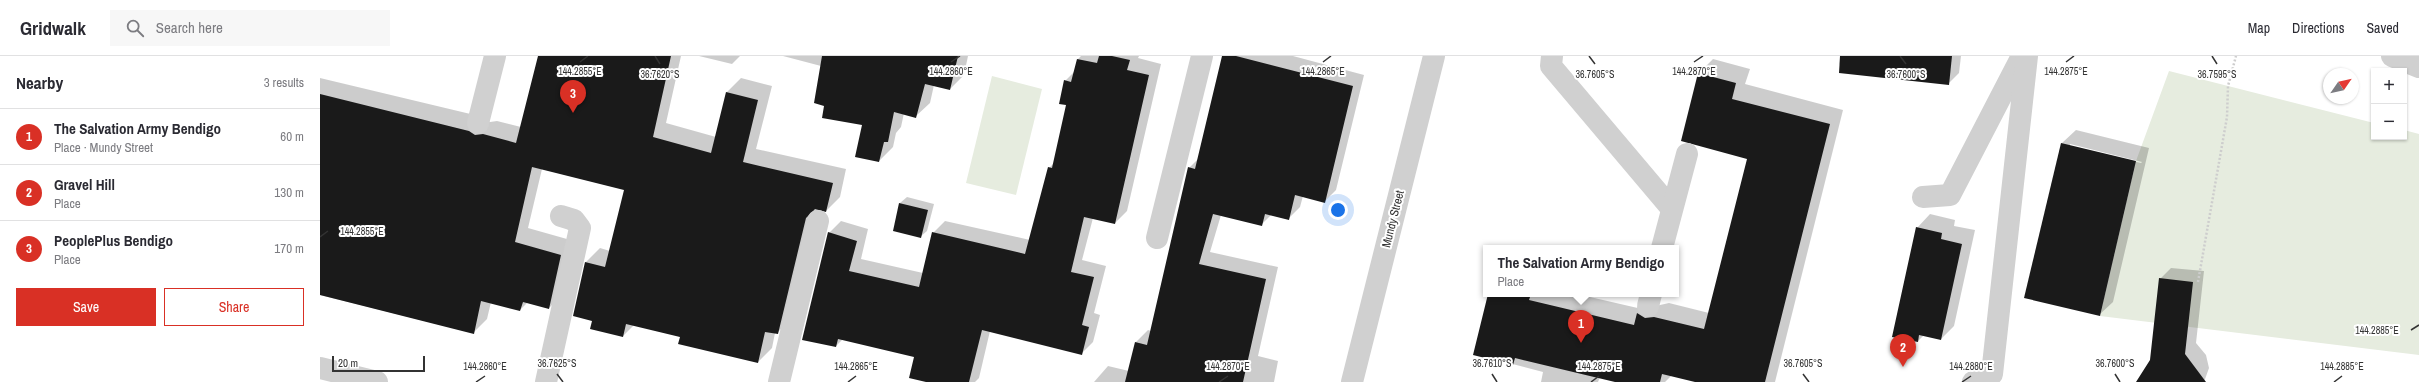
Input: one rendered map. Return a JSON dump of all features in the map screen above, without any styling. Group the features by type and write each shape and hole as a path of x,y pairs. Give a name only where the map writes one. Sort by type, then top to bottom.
{"street":[{"path":"478,123 495,56"},
{"path":"1157,238 1202,56"},
{"name":"Mundy Street","path":"1352,382 1434,56"},
{"path":"1552,56 1551,66 1671,208"},
{"path":"1923,197 1950,195 2022,56"},
{"path":"1973,382 1992,374 2027,56"},
{"path":"2392,56 2419,67"},
{"path":"1663,245 1686,154"},
{"path":"546,382 580,228 574,220 561,216"},
{"path":"780,382 818,221"},
{"path":"320,368 377,382"}],"path":[{"path":"2198,282 2227,117 2228,86 2236,56"}],"shaded area":[{"path":"2169,71 2371,122 2371,140 2407,140 2407,131 2419,134 2419,355 2100,316 2136,161"},
{"path":"992,76 1042,89 1016,195 966,183"}],"building":[{"path":"538,56 671,56 653,137 711,153 726,92 758,100 743,162 833,183 826,212 815,209 806,218 778,334 765,332 758,363 678,344 680,337 626,324 623,337 590,329 592,321 573,316 585,262 605,267 624,190 532,167 515,242 561,255 549,309 523,302 520,311 481,301 474,334 320,295 320,94 469,131 475,135 483,134 516,143"},
{"path":"822,56 958,56 950,90 925,84 916,118 894,112 888,142 884,142 879,162 855,157 862,125 822,118 824,106 814,103"},
{"path":"1099,56 1112,56 1130,60 1127,70 1149,75 1115,224 1084,217 1071,272 1094,277 1082,325 1089,327 1082,355 982,330 969,382 926,382 909,378 914,357 838,339 836,347 802,340 828,232 857,241 849,271 919,287 932,232 1025,254 1048,167 1052,168 1066,105 1059,104 1064,80 1071,82 1077,59 1097,63"},
{"path":"1222,56 1236,56 1353,86 1325,203 1295,195 1289,220 1265,214 1262,226 1213,214 1199,264 1266,279 1243,382 1125,382 1135,342 1147,345 1188,167 1195,169"},
{"path":"1840,56 1952,56 1949,85 1839,73"},
{"path":"1698,73 1736,83 1732,99 1830,124 1765,382 1695,382 1662,374 1660,382 1615,382 1515,358 1513,365 1473,355 1487,297 1530,297 1529,300 1634,325 1637,313 1645,318 1654,317 1704,329 1747,159 1681,141"},
{"path":"2061,143 2136,161 2100,316 2024,298"},
{"path":"899,203 928,210 921,238 893,231"},
{"path":"1916,227 1942,233 1941,239 1962,244 1941,340 1919,335 1918,342 1892,337"},
{"path":"2159,278 2193,282 2185,354 2206,382 2136,382 2150,360"}],"place":[{"name":"PeoplePlus Bendigo","path":"573,113"},
{"name":"The Salvation Army Bendigo","path":"1581,343"},
{"name":"Gravel Hill","path":"1903,367"}]}
